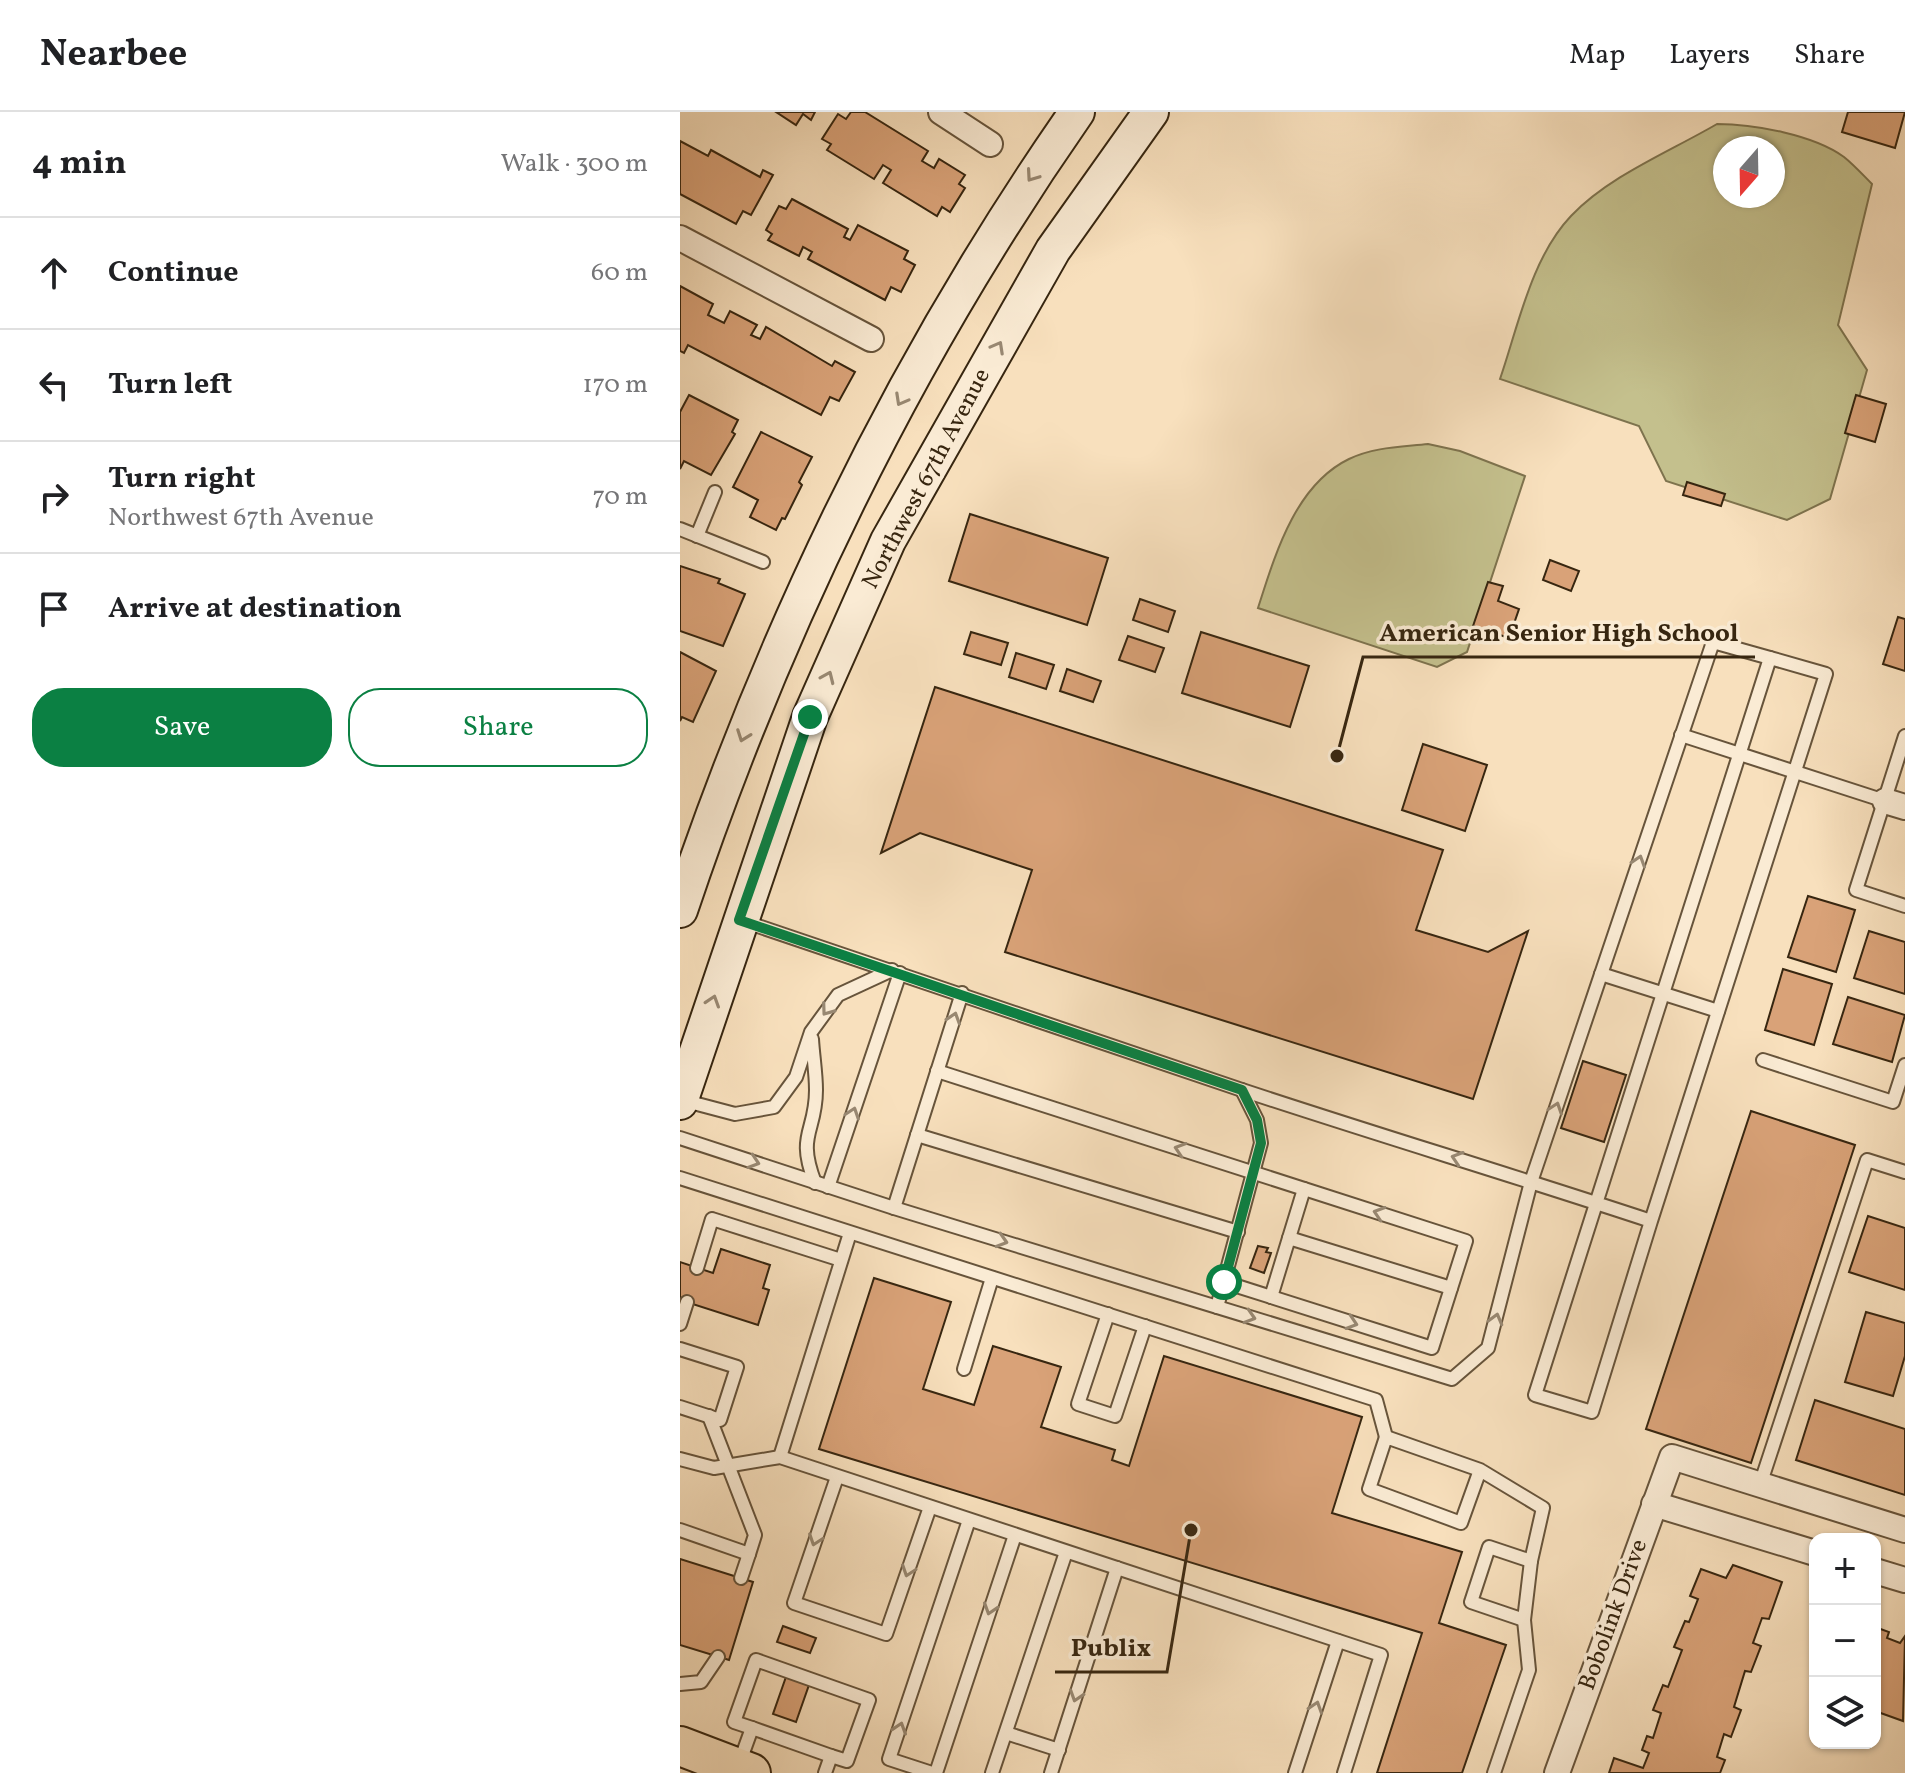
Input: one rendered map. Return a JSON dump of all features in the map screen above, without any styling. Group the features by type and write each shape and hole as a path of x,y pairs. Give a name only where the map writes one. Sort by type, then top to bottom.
{"main road":[{"path":"680,910 759,694 853,485 1007,212 1077,112"},
{"name":"Northwest 67th Avenue","path":"680,1101 810,717 888,541 1053,250 1151,112"},
{"path":"680,1746 744,1770"}],"street":[{"path":"941,112 990,144"},
{"path":"680,238 871,339"},
{"name":"Bobolink Drive","path":"1557,1773 1672,1457 1760,1485"},
{"path":"1760,1485 1905,1530"},
{"path":"1654,1504 1809,1551"},
{"path":"1881,1573 1905,1580"}],"lane":[{"path":"697,536 715,492"},
{"path":"680,529 763,562"},
{"path":"680,1138 894,1208 1452,1379 1488,1348 1531,1182 1713,642 1770,658 1826,674 1592,1412 1535,1395 1594,1202 1770,658"},
{"path":"1681,735 1895,804"},
{"path":"1905,736 1895,804 1856,890 1905,906"},
{"path":"739,920 1242,1090 1651,1221"},
{"path":"680,1101 735,1114 774,1107 796,1077 811,1032 838,995 896,972"},
{"path":"822,1185 896,972"},
{"path":"1601,974 1718,1011"},
{"path":"894,1208 962,993"},
{"path":"811,1032 816,1093 805,1136 806,1159 822,1185"},
{"path":"1763,1060 1899,1104 1905,1065"},
{"path":"937,1071 1466,1241 1432,1348 1224,1282"},
{"path":"1217,1307 1261,1143 1260,1130 1242,1090"},
{"path":"917,1135 1238,1232"},
{"path":"1760,1485 1867,1160 1905,1172"},
{"path":"680,1178 1376,1400 1386,1437 1369,1489 1461,1523 1480,1470"},
{"path":"1271,1297 1304,1189"},
{"path":"697,1268 712,1219 841,1260"},
{"path":"780,1457 850,1233"},
{"path":"1289,1238 1451,1288"},
{"path":"964,1369 992,1278"},
{"path":"680,1324 687,1302"},
{"path":"1108,1314 1078,1404 1115,1416 1145,1326"},
{"path":"680,1349 737,1367 720,1420 680,1407"},
{"path":"709,1416 755,1535 741,1578"},
{"path":"1386,1437 1480,1470 1543,1508 1531,1561 1524,1620 1529,1670 1494,1773"},
{"path":"680,1459 714,1468 780,1457 1381,1655 1344,1773"},
{"path":"837,1477 794,1603 886,1634 930,1507"},
{"path":"969,1520 889,1759 934,1773 1015,1535"},
{"path":"680,1530 749,1554"},
{"path":"1524,1620 1471,1602 1489,1547 1531,1561"},
{"path":"992,1773 1066,1552"},
{"path":"1051,1773 1117,1568"},
{"path":"1295,1773 1338,1641"},
{"path":"680,1684 701,1682 718,1657"},
{"path":"756,1660 869,1700 847,1761 831,1756 734,1722 756,1660"},
{"path":"744,1770 752,1728"},
{"path":"1006,1733 1059,1750"},
{"path":"825,1773 831,1756"}],"shaded area":[{"path":"1717,124 1748,126 1800,137 1831,149 1872,184 1838,325 1867,370 1830,499 1787,520 1666,481 1639,426 1500,379 1527,294 1557,233 1586,202 1640,166"},
{"path":"1428,444 1460,451 1525,476 1467,652 1437,667 1258,608 1280,544 1314,486 1330,471 1358,455"}],"building":[{"path":"776,112 815,112 811,120 803,114 796,125"},
{"path":"851,112 865,112 928,151 922,161 934,168 939,159 965,175 959,184 965,188 950,212 942,207 937,216 883,183 891,170 883,165 874,179 827,150 831,144 822,139 838,114 846,119"},
{"path":"1848,112 1905,112 1895,148 1842,132"},
{"path":"680,141 708,156 711,150 760,177 763,170 773,175 751,215 743,211 736,224 680,194"},
{"path":"792,199 848,229 844,237 850,240 858,225 908,251 904,259 915,265 901,292 891,287 885,300 808,259 812,252 803,247 799,256 768,240 772,234 766,230 779,206 786,209"},
{"path":"680,286 713,304 708,315 724,323 730,311 757,325 751,335 760,339 766,327 832,366 835,361 855,372 839,401 830,397 821,415 688,345 684,353 680,351"},
{"path":"689,395 738,420 732,432 735,434 711,475 684,461 680,469 680,412"},
{"path":"1856,395 1886,404 1875,442 1845,433"},
{"path":"761,432 812,457 799,482 802,485 776,530 750,517 758,500 733,487"},
{"path":"1687,482 1725,494 1721,506 1683,495"},
{"path":"970,514 1108,558 1087,625 949,581"},
{"path":"1550,560 1579,571 1571,591 1543,580"},
{"path":"680,566 720,579 718,583 745,594 723,646 680,631"},
{"path":"1488,582 1503,586 1498,601 1519,609 1509,638 1473,626"},
{"path":"1140,599 1175,611 1168,632 1133,620"},
{"path":"1898,617 1905,619 1905,671 1883,664"},
{"path":"971,632 1008,643 1001,665 964,654"},
{"path":"1201,632 1309,666 1290,727 1182,693"},
{"path":"1128,636 1164,648 1155,672 1119,660"},
{"path":"680,652 716,671 693,722 682,717 680,721"},
{"path":"1016,653 1054,665 1046,689 1009,677"},
{"path":"1067,669 1101,681 1093,702 1060,691"},
{"path":"935,687 1443,850 1416,930 1488,952 1528,931 1473,1099 1005,952 1032,870 920,833 881,853"},
{"path":"1423,744 1487,765 1465,831 1402,810"},
{"path":"1808,896 1855,910 1836,972 1788,957"},
{"path":"1869,931 1905,942 1905,994 1854,978"},
{"path":"1783,969 1832,984 1814,1045 1765,1030"},
{"path":"1848,997 1905,1015 1892,1062 1833,1044"},
{"path":"1583,1061 1626,1075 1604,1142 1561,1128"},
{"path":"1751,1111 1855,1145 1751,1463 1646,1429"},
{"path":"1868,1216 1905,1228 1905,1290 1849,1272"},
{"path":"1258,1246 1268,1248 1266,1252 1271,1253 1264,1273 1250,1268"},
{"path":"721,1249 770,1265 763,1288 769,1290 758,1325 680,1300 680,1262 713,1273"},
{"path":"874,1278 951,1302 923,1389 974,1405 993,1346 1061,1367 1041,1427 1115,1450 1112,1460 1129,1466 1164,1356 1362,1417 1332,1513 1462,1552 1439,1623 1506,1645 1462,1773 1377,1773 1422,1633 819,1449"},
{"path":"1866,1312 1905,1323 1905,1356 1893,1396 1845,1382"},
{"path":"1815,1400 1905,1429 1905,1495 1796,1460"},
{"path":"680,1559 753,1582 729,1660 680,1645"},
{"path":"1733,1565 1782,1582 1769,1619 1762,1618 1753,1643 1761,1646 1751,1672 1745,1671 1734,1707 1741,1710 1731,1737 1724,1734 1717,1757 1725,1760 1720,1773 1609,1773 1614,1758 1643,1768 1649,1753 1642,1750 1647,1736 1653,1738 1661,1713 1653,1710 1663,1685 1668,1687 1682,1650 1674,1647 1698,1599 1690,1596 1701,1569 1726,1578"},
{"path":"783,1626 816,1638 810,1653 777,1642"},
{"path":"1881,1629 1889,1632 1887,1638 1900,1643 1905,1636 1903,1721 1881,1713"},
{"path":"787,1674 810,1682 796,1722 773,1714"}],"place":[{"name":"American Senior High School","path":"1337,756"},
{"name":"Publix","path":"1191,1530"}],"route":[{"path":"810,717 739,920 1242,1090 1257,1120 1261,1143 1224,1282"}]}
